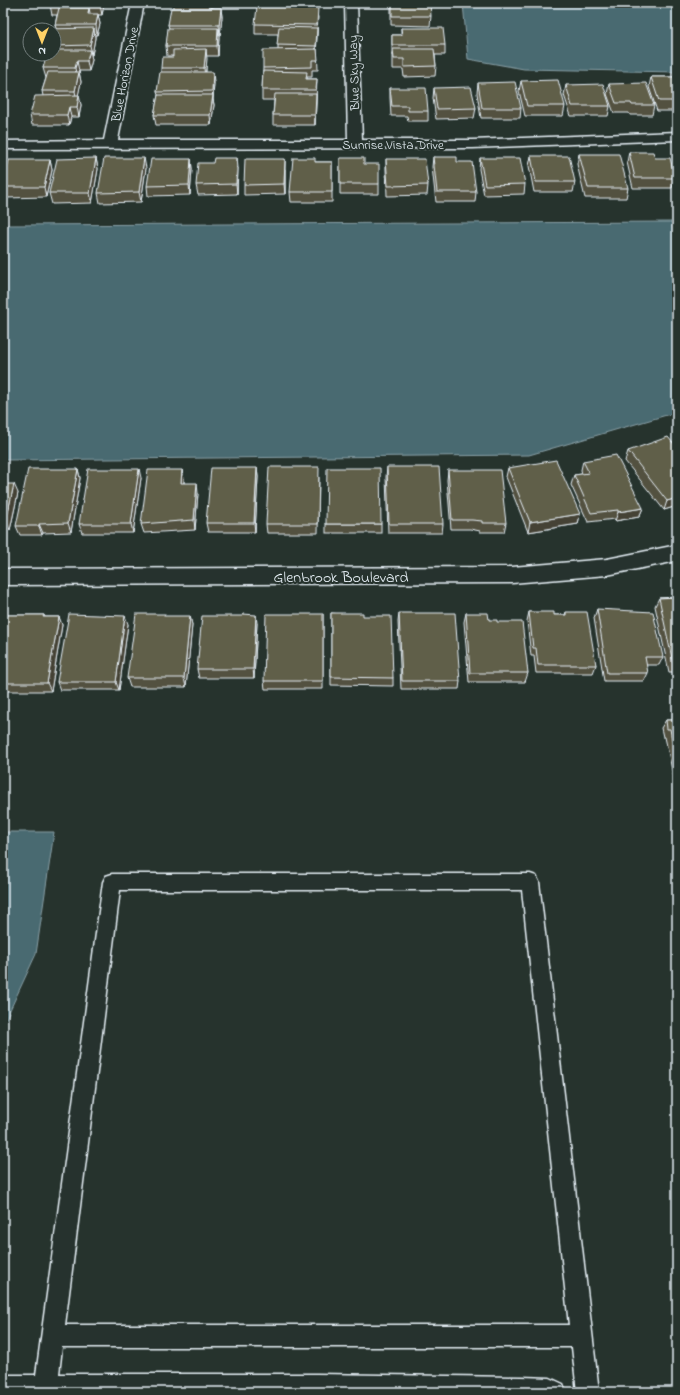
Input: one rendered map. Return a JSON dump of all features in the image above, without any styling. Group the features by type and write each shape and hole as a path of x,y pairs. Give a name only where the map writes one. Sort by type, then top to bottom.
{"street":[{"name":"Blue Horizon Drive","path":"110,145 138,3"},
{"name":"Blue Sky Way","path":"351,3 355,144"},
{"name":"Sunrise Vista Drive","path":"3,145 491,143 677,136"},
{"name":"Glenbrook Boulevard","path":"3,577 512,575 607,567 677,553"}],"lane":[{"path":"45,1389 112,882 530,882 588,1392"},
{"path":"52,1336 581,1336"},
{"path":"3,1386 45,1389 522,1388 550,1390 555,1392"}],"water":[{"path":"463,3 677,3 677,72 524,69 468,59"},
{"path":"677,222 677,412 529,455 3,460 3,225"},
{"path":"3,832 54,832 36,954 3,1025"}],"building":[{"path":"51,3 100,3 100,5 50,5"},
{"path":"210,3 210,4 173,4"},
{"path":"268,3 312,3 312,4 268,5"},
{"path":"392,3 430,3 431,16 392,16"},
{"path":"257,7 318,7 317,25 255,24"},
{"path":"59,8 89,8 88,14 98,14 96,25 62,25 62,22 56,22"},
{"path":"171,8 221,8 219,25 168,25"},
{"path":"279,27 317,28 316,46 277,45"},
{"path":"94,28 90,45 62,46 62,29"},
{"path":"168,28 218,28 217,46 166,46"},
{"path":"401,28 443,28 445,45 392,45 392,35 402,35"},
{"path":"206,49 204,68 161,68 162,57 173,57 173,50"},
{"path":"317,49 318,60 312,60 312,67 263,68 263,50"},
{"path":"393,49 434,49 436,66 404,67 404,59 394,59"},
{"path":"62,50 90,50 87,61 77,61 75,68 43,68 45,62 62,62"},
{"path":"263,71 307,72 306,79 317,79 316,90 262,90"},
{"path":"48,72 79,72 75,91 42,91"},
{"path":"160,72 213,72 212,91 157,92"},
{"path":"651,77 677,77 677,101 659,101"},
{"path":"558,80 565,106 527,106 521,81"},
{"path":"515,82 521,108 482,108 478,83"},
{"path":"646,83 654,105 616,103 609,84"},
{"path":"603,84 610,106 572,106 566,85"},
{"path":"471,87 476,108 437,109 434,88"},
{"path":"390,88 426,88 428,111 408,111 408,106 392,106"},
{"path":"275,94 316,94 315,115 273,115"},
{"path":"79,95 77,107 69,107 67,115 30,115 35,96"},
{"path":"158,95 213,95 210,115 154,115"},
{"path":"629,152 653,152 655,158 670,158 675,178 635,178"},
{"path":"579,154 619,154 628,188 588,188"},
{"path":"531,156 569,156 575,182 536,182"},
{"path":"433,157 457,157 457,162 472,162 476,192 437,192"},
{"path":"96,158 90,193 49,193 57,159"},
{"path":"104,158 144,158 139,192 98,193"},
{"path":"214,158 237,158 236,184 196,185 198,163 213,163"},
{"path":"293,158 315,158 315,162 332,162 332,192 290,192"},
{"path":"340,158 364,158 364,164 379,164 379,184 340,184"},
{"path":"480,158 520,158 525,184 485,185"},
{"path":"151,159 191,159 189,185 147,186"},
{"path":"245,159 285,159 284,184 244,185"},
{"path":"386,159 425,159 428,185 388,186"},
{"path":"9,160 50,160 44,187 3,187"},
{"path":"668,437 677,448 677,498 667,501 628,451"},
{"path":"616,455 643,508 618,512 618,510 591,513 574,475 589,473 583,461"},
{"path":"556,460 580,514 530,522 508,468"},
{"path":"269,467 319,467 318,524 266,524"},
{"path":"387,467 439,467 443,524 389,524"},
{"path":"211,468 257,468 254,523 206,523"},
{"path":"327,468 380,468 381,524 326,524"},
{"path":"28,469 78,469 68,523 39,524 39,526 16,526"},
{"path":"88,469 139,469 131,524 79,524"},
{"path":"148,470 182,470 181,483 197,483 194,520 141,524"},
{"path":"448,470 500,470 506,523 482,523 482,521 472,520 452,520"},
{"path":"3,484 14,484 6,521 3,521"},
{"path":"677,597 677,663 673,663 659,598"},
{"path":"597,609 653,612 663,657 645,657 648,673 607,673"},
{"path":"529,612 554,612 554,615 566,615 566,612 587,612 596,665 538,665 536,648 533,648"},
{"path":"331,613 363,613 363,616 391,616 393,678 331,677"},
{"path":"399,613 455,613 460,681 402,681"},
{"path":"466,613 488,613 489,620 497,620 497,622 522,622 528,673 470,673"},
{"path":"69,614 125,616 116,682 57,682"},
{"path":"136,614 190,616 184,678 127,678"},
{"path":"243,614 256,615 253,669 197,669 202,616 243,616"},
{"path":"266,614 323,614 323,681 264,681"},
{"path":"3,615 44,615 43,617 59,617 47,683 3,683"},
{"path":"666,720 677,720 677,766 670,729 667,729"}]}
